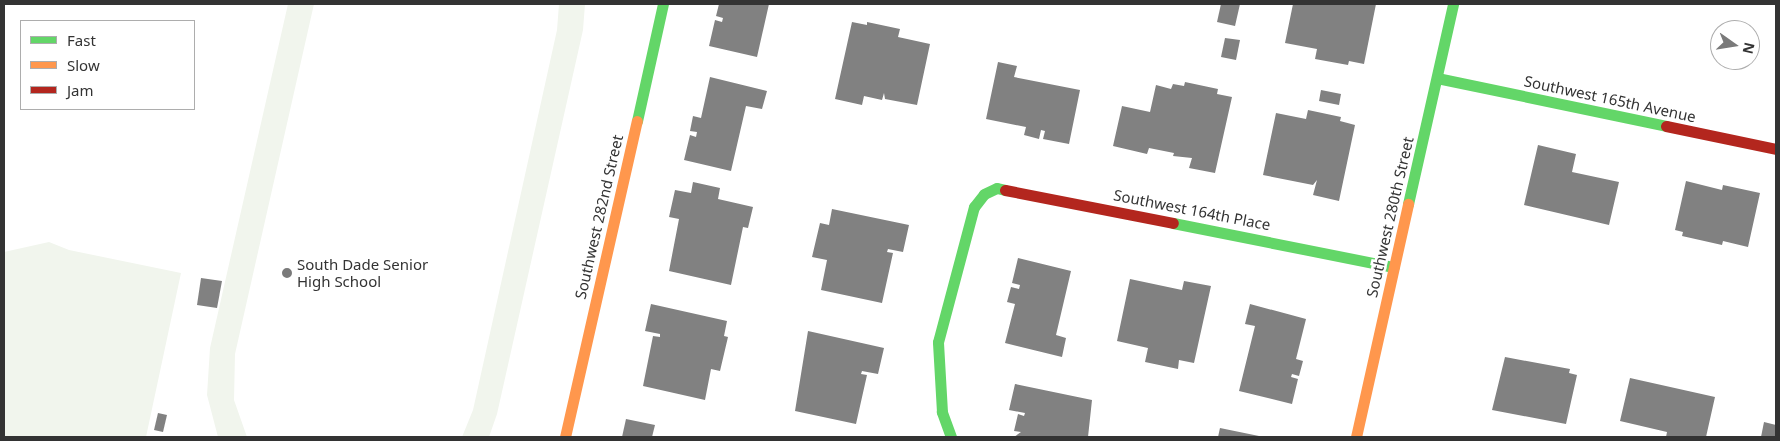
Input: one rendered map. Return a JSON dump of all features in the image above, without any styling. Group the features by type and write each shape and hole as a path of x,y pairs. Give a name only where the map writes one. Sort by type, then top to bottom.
{"street":[{"name":"Southwest 282nd Street","path":"566,437 663,4"},
{"name":"Southwest 280th Street","path":"1356,437 1453,4"},
{"name":"Southwest 165th Avenue","path":"1437,78 1776,149"},
{"name":"Southwest 164th Place","path":"951,437 942,412 938,342 974,207 984,194 1007,188 1394,267"}],"shaded area":[{"path":"288,4 314,4 235,354 234,400 247,437 218,437 207,395 210,348"},
{"path":"559,4 585,4 583,30 497,414 489,437 462,437 473,410 557,30"},
{"path":"49,242 69,250 181,273 146,437 4,437 4,252"}],"building":[{"path":"719,4 769,4 757,57 709,46 715,20 722,22 723,18 716,16"},
{"path":"1221,4 1240,4 1235,26 1217,22"},
{"path":"1293,4 1376,4 1364,64 1349,61 1348,65 1315,59 1317,49 1285,43"},
{"path":"852,22 867,25 867,22 900,29 898,37 930,44 917,105 885,99 884,93 882,100 864,96 862,105 835,99"},
{"path":"1225,38 1240,40 1236,60 1221,57"},
{"path":"998,62 1017,66 1014,77 1080,90 1069,144 1043,139 1045,131 1041,130 1039,139 1024,135 1026,127 986,119"},
{"path":"710,77 767,91 762,109 746,106 731,171 684,160 690,135 696,137 697,132 690,131 693,116 701,118"},
{"path":"1185,82 1218,89 1217,94 1232,97 1215,173 1189,168 1192,158 1173,156 1174,153 1149,148 1147,154 1113,146 1122,106 1150,112 1156,85 1171,89 1173,84 1184,86"},
{"path":"1321,90 1341,94 1339,105 1319,101"},
{"path":"1308,110 1341,117 1340,121 1355,125 1339,201 1313,195 1317,180 1313,185 1263,175 1276,113 1306,119"},
{"path":"1538,145 1576,154 1572,172 1619,182 1609,225 1524,205"},
{"path":"1686,181 1722,190 1723,185 1760,193 1748,247 1723,241 1722,245 1682,236 1683,232 1675,230"},
{"path":"693,182 720,188 718,199 753,207 748,228 743,227 731,285 669,271 679,219 669,217 675,190 691,193"},
{"path":"832,209 909,225 903,252 888,249 887,252 893,253 882,303 821,290 827,260 812,257 820,223 829,225"},
{"path":"1018,258 1071,271 1056,335 1066,338 1062,357 1005,343 1015,304 1007,302 1011,287 1019,289 1020,285 1012,283"},
{"path":"201,278 222,281 217,308 197,305"},
{"path":"1130,279 1182,290 1184,281 1211,286 1194,363 1179,360 1178,369 1145,362 1148,348 1117,341"},
{"path":"651,304 727,321 724,336 728,337 720,371 711,369 705,400 643,386 653,336 660,337 660,334 645,331"},
{"path":"1250,304 1306,319 1296,359 1303,361 1299,376 1292,374 1291,377 1298,379 1292,404 1239,391 1255,326 1245,324"},
{"path":"808,331 884,348 878,374 862,371 861,374 867,375 856,424 795,411"},
{"path":"1505,357 1570,369 1569,373 1577,375 1566,424 1492,410"},
{"path":"1630,378 1715,397 1706,437 1666,437 1667,432 1620,421"},
{"path":"1015,384 1092,400 1088,437 1014,437 1021,432 1014,431 1018,414 1024,416 1025,413 1009,410"},
{"path":"158,413 167,415 163,432 154,430"},
{"path":"626,419 655,425 652,437 622,437"},
{"path":"1764,422 1776,425 1776,437 1761,437"},
{"path":"1220,428 1259,436 1259,437 1218,437"}],"traffic: fast":[{"path":"637,121 663,4"},
{"path":"1408,204 1453,4"},
{"path":"1437,78 1666,126"},
{"path":"951,437 942,412 938,342 974,207 984,194 997,188 1005,190"},
{"path":"1173,223 1394,267"}],"traffic: slow":[{"path":"565,437 637,121"},
{"path":"1356,437 1408,204"}],"traffic: jam":[{"path":"1666,126 1776,149"},
{"path":"1005,190 1173,223"}],"place":[{"name":"South Dade Senior High School","path":"287,273"}]}
